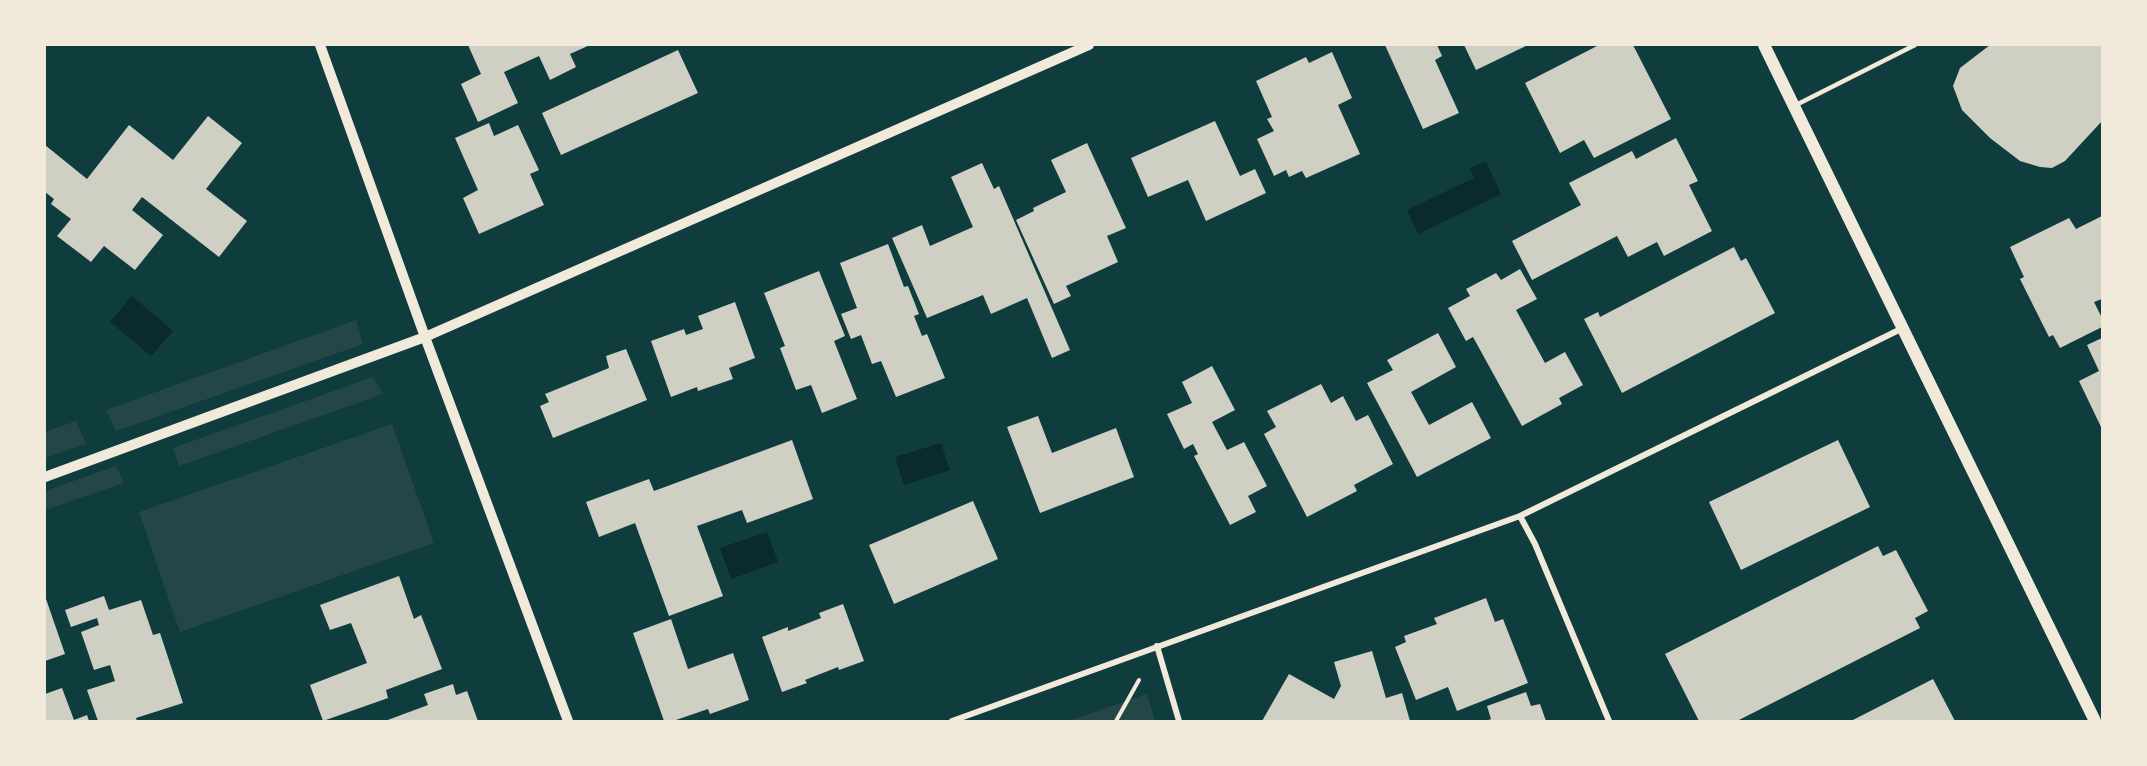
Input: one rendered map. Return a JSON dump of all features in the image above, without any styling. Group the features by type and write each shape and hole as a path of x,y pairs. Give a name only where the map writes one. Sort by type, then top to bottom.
{"main road":[{"path":"1764,45 2095,721"}],"street":[{"path":"320,45 567,721"},
{"path":"45,477 425,337 1089,45"},
{"path":"952,721 1520,516 1903,328"},
{"path":"1520,516 1535,544 1609,721"},
{"path":"1157,646 1179,721"}],"lane":[{"path":"1794,106 1915,45"}],"path":[{"path":"1116,721 1157,646"}],"shaded area":[{"path":"1486,161 1501,194 1418,234 1407,210 1474,178 1470,168"},
{"path":"132,296 173,331 151,356 110,322"},
{"path":"356,320 363,344 116,431 106,410"},
{"path":"373,377 383,394 179,466 173,448"},
{"path":"76,421 86,444 45,458 45,432"},
{"path":"392,424 434,543 180,632 139,512"},
{"path":"941,443 950,470 904,485 895,457"},
{"path":"116,466 124,483 45,510 45,491"},
{"path":"767,532 778,562 731,579 720,548"},
{"path":"1147,694 1155,721 1068,721"}],"building":[{"path":"468,45 590,45 570,54 576,67 550,80 539,56 504,72 518,103 478,122 461,84 481,74"},
{"path":"1385,45 1437,45 1442,56 1435,60 1459,113 1423,129"},
{"path":"1464,45 1528,45 1476,70"},
{"path":"1599,45 1633,45 1671,119 1594,158 1584,140 1560,153 1525,83"},
{"path":"1990,45 2102,45 2102,121 2065,161 2052,168 2020,161 1990,138 1962,110 1953,86 1960,68"},
{"path":"678,50 698,93 561,155 542,113"},
{"path":"1332,52 1352,98 1338,105 1360,154 1306,178 1302,171 1289,177 1286,170 1274,176 1257,139 1274,131 1267,119 1272,117 1256,81 1306,57 1309,63"},
{"path":"208,116 242,143 206,189 247,221 219,257 142,197 132,210 163,235 135,270 104,246 91,262 57,236 71,219 51,204 54,199 45,192 45,145 87,179 129,125 173,160"},
{"path":"1215,121 1240,176 1255,169 1266,193 1206,221 1188,180 1148,197 1131,158"},
{"path":"489,123 494,136 518,125 539,170 530,174 544,205 479,234 463,198 478,190 455,138"},
{"path":"1676,138 1698,181 1689,185 1712,231 1664,256 1657,242 1628,257 1617,236 1532,280 1512,241 1581,205 1569,183 1632,151 1636,159"},
{"path":"1087,143 1126,228 1107,236 1118,262 1066,286 1071,296 1054,304 1016,220 1034,211 1033,208 1066,192 1051,160"},
{"path":"982,163 994,189 999,186 1070,350 1052,358 1027,298 991,314 983,295 927,318 892,238 922,225 930,246 973,227 951,177"},
{"path":"2102,216 2102,299 2094,302 2102,318 2102,327 2060,348 2053,335 2049,337 2020,279 2024,277 2010,247 2069,218 2076,229"},
{"path":"888,244 904,287 908,286 919,314 914,316 922,336 927,334 945,378 896,397 881,361 872,364 861,335 851,339 841,314 857,308 840,263"},
{"path":"1734,247 1741,261 1746,258 1775,313 1622,393 1584,319 1598,312 1600,317"},
{"path":"1520,269 1537,299 1516,310 1545,363 1565,352 1583,385 1559,398 1562,404 1522,426 1473,337 1466,341 1448,308 1470,296 1466,289 1496,273 1501,280"},
{"path":"819,271 845,336 834,341 857,399 822,413 811,385 796,390 780,348 785,346 764,293"},
{"path":"735,302 755,358 729,368 733,379 698,391 697,387 671,397 651,341 684,329 686,335 703,329 698,316"},
{"path":"1438,333 1456,367 1411,392 1429,425 1472,402 1491,438 1417,477 1367,383 1393,370 1387,360"},
{"path":"2102,338 2102,429 2079,381 2099,371 2087,345"},
{"path":"626,349 647,400 553,438 540,406 549,402 545,394 609,368 606,356"},
{"path":"1212,366 1235,410 1212,422 1227,450 1244,442 1267,486 1248,496 1256,512 1230,525 1194,456 1198,454 1193,444 1184,449 1167,414 1192,403 1182,382"},
{"path":"1321,384 1331,403 1343,396 1356,421 1368,415 1393,464 1354,485 1357,491 1307,517 1264,434 1276,427 1267,411"},
{"path":"1038,416 1052,453 1116,428 1134,477 1040,513 1007,427"},
{"path":"792,440 813,499 747,523 742,510 697,526 723,596 669,616 635,523 599,537 586,502 649,479 654,491"},
{"path":"1838,440 1870,507 1741,570 1709,502"},
{"path":"973,501 998,559 894,604 869,545"},
{"path":"1878,546 1883,556 1896,550 1928,611 1915,618 1920,628 1737,721 1699,721 1665,654"},
{"path":"399,576 414,619 421,615 442,669 386,690 388,698 323,721 310,685 367,663 351,623 330,630 320,605"},
{"path":"45,596 65,654 45,661"},
{"path":"104,596 109,610 141,600 153,635 160,633 183,703 136,718 137,721 98,721 87,690 115,681 110,665 94,670 81,632 99,625 97,618 71,627 65,610"},
{"path":"1486,598 1495,622 1503,619 1528,683 1457,711 1448,687 1416,700 1395,647 1406,642 1404,636 1437,624 1434,618"},
{"path":"843,604 864,661 839,670 838,667 805,680 807,683 782,692 762,637 788,627 788,631 821,618 819,613"},
{"path":"671,619 688,669 733,653 749,700 710,714 708,709 673,721 664,721 633,633"},
{"path":"1372,651 1386,698 1402,693 1410,721 1262,721 1289,674 1334,699 1341,686 1334,662"},
{"path":"1933,679 1955,721 1851,721"},
{"path":"453,684 456,695 467,691 478,721 385,721 428,705 424,694"},
{"path":"62,688 74,720 87,715 89,721 45,721 45,694"},
{"path":"1526,692 1531,706 1540,704 1546,721 1486,721 1491,719 1487,706"}]}
